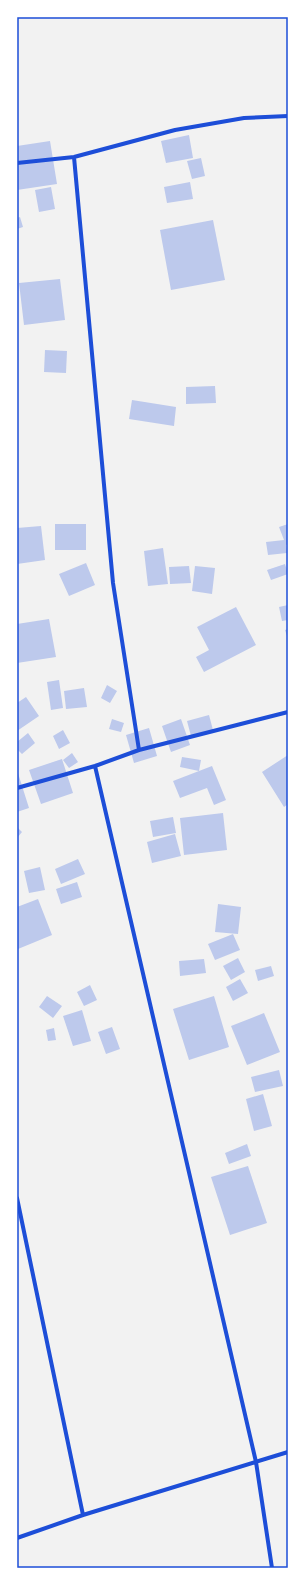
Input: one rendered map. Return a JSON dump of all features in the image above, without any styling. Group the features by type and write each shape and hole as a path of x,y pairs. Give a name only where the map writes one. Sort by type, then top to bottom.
{"street":[{"path":"17,163 74,157 175,130 244,118 288,116"},
{"path":"74,157 113,583 139,750"},
{"path":"17,788 94,766 139,750 288,712"},
{"path":"94,766 256,1462 272,1568"},
{"path":"17,1198 83,1515"},
{"path":"17,1538 83,1515 288,1452"}],"building":[{"path":"189,135 193,158 166,163 161,141"},
{"path":"50,141 57,184 17,190 17,146"},
{"path":"201,158 205,176 192,179 187,161"},
{"path":"190,182 193,199 167,203 164,187"},
{"path":"51,187 55,209 39,212 35,190"},
{"path":"20,217 23,227 17,229 17,218"},
{"path":"213,220 225,280 171,290 160,230"},
{"path":"60,279 65,320 24,325 19,283"},
{"path":"45,350 67,351 66,373 44,372"},
{"path":"215,386 216,403 186,404 186,387"},
{"path":"132,400 176,407 174,426 129,419"},
{"path":"55,524 86,524 86,550 55,550"},
{"path":"288,524 288,544 286,545 287,553 268,555 266,542 284,540 279,527"},
{"path":"41,526 45,560 17,564 17,528"},
{"path":"163,548 168,584 148,586 144,551"},
{"path":"86,563 95,585 69,596 59,574"},
{"path":"285,564 288,574 271,580 267,570"},
{"path":"189,566 191,583 170,584 169,567"},
{"path":"195,566 215,568 212,594 192,591"},
{"path":"288,605 288,620 282,621 279,607"},
{"path":"236,607 256,645 204,672 196,657 209,650 197,627"},
{"path":"49,619 56,657 17,663 17,624"},
{"path":"288,629 288,639 285,630"},
{"path":"59,680 63,708 51,710 47,682"},
{"path":"107,685 117,691 110,703 101,698"},
{"path":"84,688 87,707 66,709 64,691"},
{"path":"26,697 39,716 17,731 17,703"},
{"path":"209,715 213,730 191,736 187,721"},
{"path":"112,719 124,723 121,732 109,729"},
{"path":"181,719 190,745 171,752 162,726"},
{"path":"149,728 157,756 134,763 126,735"},
{"path":"63,730 70,743 59,749 53,736"},
{"path":"28,733 35,743 22,754 17,749 17,742"},
{"path":"72,753 78,762 69,768 63,760"},
{"path":"288,755 288,804 284,807 262,772"},
{"path":"182,757 201,760 199,771 180,767"},
{"path":"62,759 73,793 41,804 29,770"},
{"path":"212,766 226,800 214,805 207,788 180,798 173,781"},
{"path":"17,770 29,808 17,812"},
{"path":"223,813 227,850 184,855 180,818"},
{"path":"173,817 176,833 153,837 150,821"},
{"path":"17,827 22,832 17,838"},
{"path":"175,834 181,856 152,863 147,842"},
{"path":"78,859 85,874 61,884 55,869"},
{"path":"40,867 45,890 29,893 24,871"},
{"path":"77,882 82,897 61,904 56,889"},
{"path":"38,899 52,935 18,949 17,907"},
{"path":"218,904 241,907 238,934 215,932"},
{"path":"233,934 240,950 215,960 208,944"},
{"path":"238,958 245,972 231,980 223,966"},
{"path":"204,959 206,973 180,976 179,961"},
{"path":"271,966 274,976 258,981 255,970"},
{"path":"240,979 248,993 233,1001 226,987"},
{"path":"90,985 97,1000 84,1006 77,992"},
{"path":"47,996 62,1006 53,1018 39,1007"},
{"path":"214,996 229,1047 189,1060 173,1009"},
{"path":"82,1010 91,1041 73,1046 63,1016"},
{"path":"264,1013 280,1052 247,1065 231,1026"},
{"path":"112,1027 120,1049 106,1054 98,1032"},
{"path":"54,1028 56,1040 48,1041 46,1030"},
{"path":"279,1070 283,1086 255,1092 251,1077"},
{"path":"263,1094 272,1126 254,1131 246,1099"},
{"path":"247,1144 251,1156 229,1164 225,1153"},
{"path":"248,1166 267,1223 230,1235 211,1177"}]}
